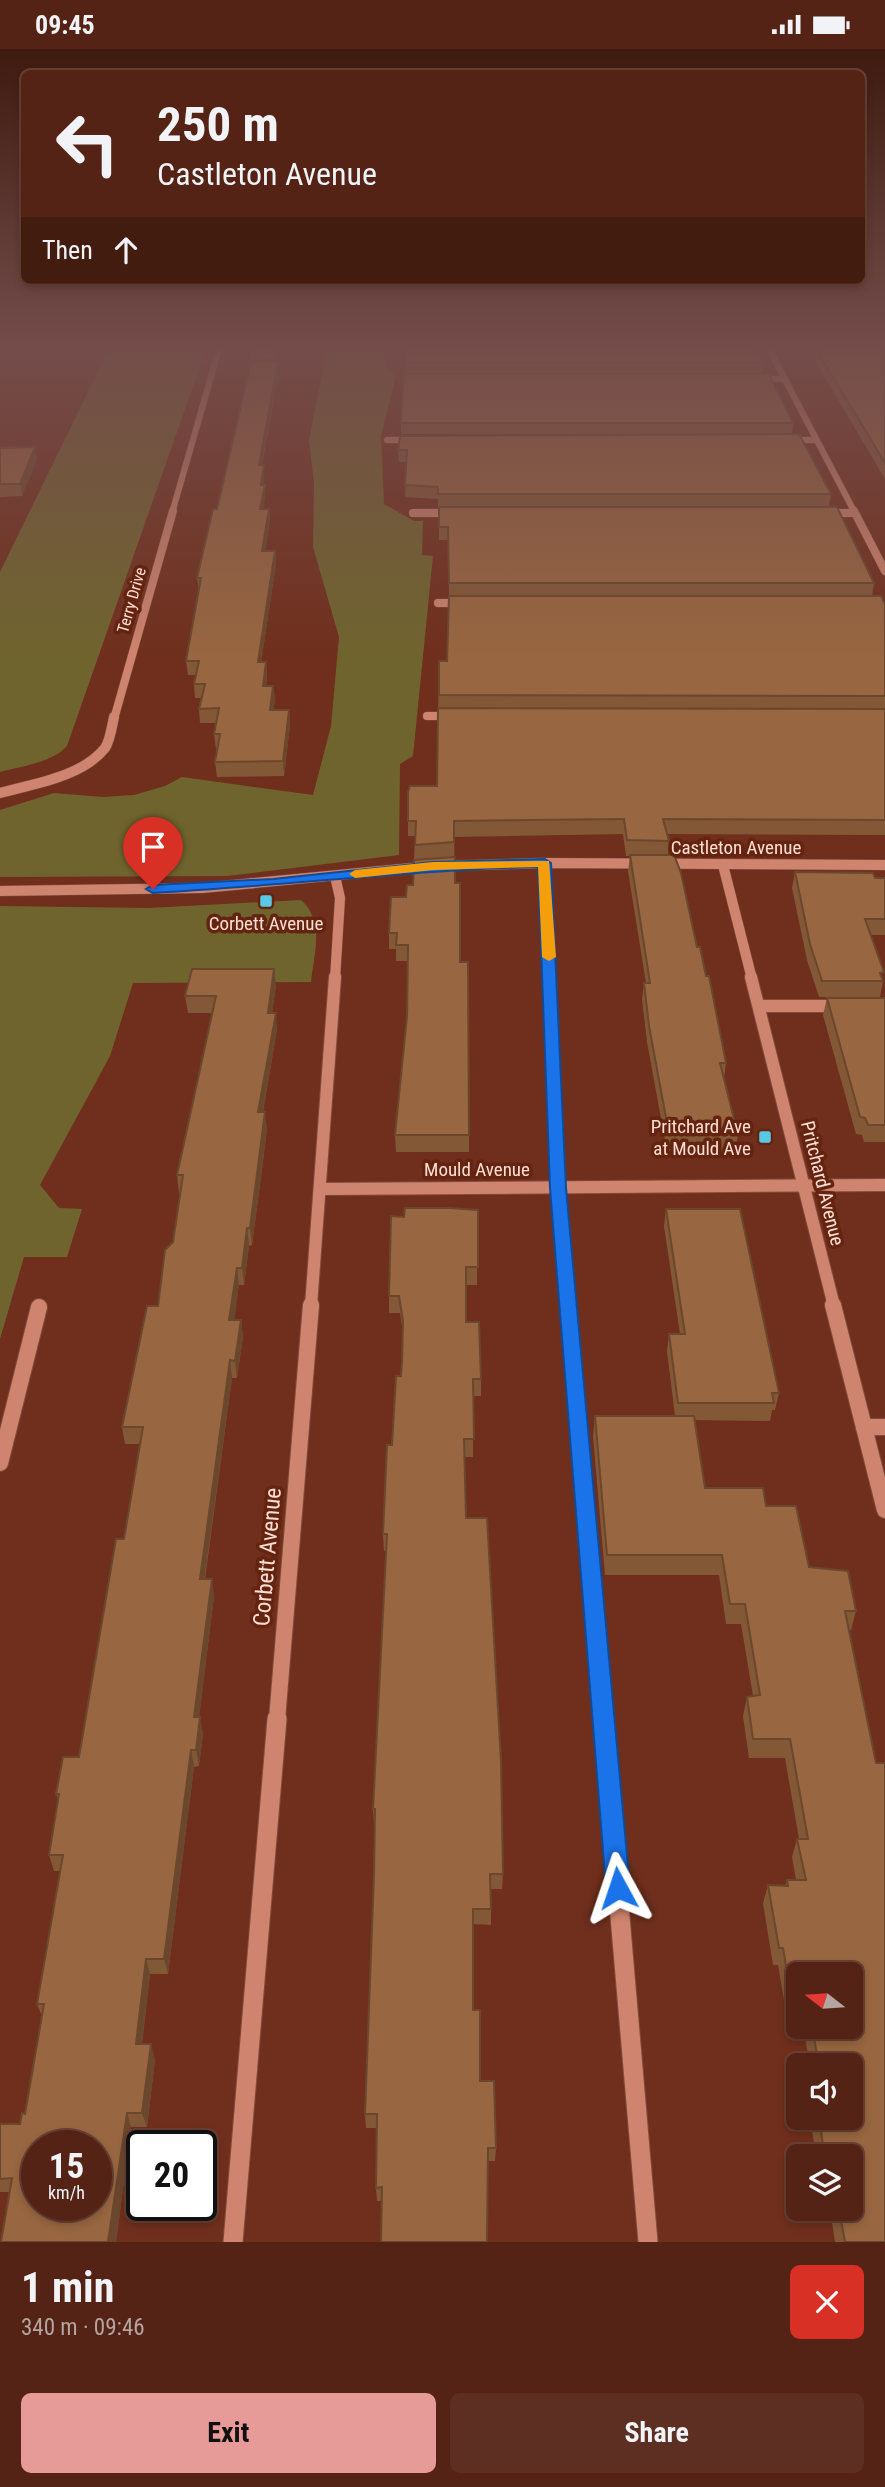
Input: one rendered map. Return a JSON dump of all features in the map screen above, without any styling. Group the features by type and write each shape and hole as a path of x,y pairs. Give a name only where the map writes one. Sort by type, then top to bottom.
{"street":[{"name":"Terry Drive","path":"0,793 77,768 94,759 106,747 190,451"},
{"path":"821,451 885,571"},
{"path":"413,513 469,513"},
{"path":"817,513 852,513"},
{"path":"438,603 479,603"},
{"path":"427,716 468,716"},
{"path":"545,863 558,1188 648,2242"},
{"name":"Castleton Avenue","path":"0,891 202,888 433,866 545,863 885,865"},
{"name":"Pritchard Avenue","path":"723,865 885,1510"},
{"name":"Corbett Avenue","path":"233,2242 321,1189 340,898 335,876"},
{"path":"759,1006 846,1006"},
{"name":"Mould Avenue","path":"321,1189 885,1185"},
{"path":"0,1463 40,1307"},
{"path":"864,1427 885,1427"}],"shaded area":[{"path":"59,451 170,451 67,746 45,760 0,772 0,572"},
{"path":"310,451 382,451 384,504 414,521 423,521 422,555 433,556 413,756 400,764 399,855 227,876 0,877 0,810 54,793 103,797 134,795 165,786 182,777 313,795 331,726 339,637 313,547 314,483"},
{"path":"301,900 308,908 316,928 311,982 133,983 110,1056 40,1185 59,1208 82,1209 67,1257 24,1257 0,1339 0,906 149,908"}],"building":[{"path":"0,451 33,451 20,484 0,484"},
{"path":"230,451 261,451 259,465 264,465 261,485 265,485 260,509 269,509 262,551 275,551 258,662 266,662 263,686 273,686 270,710 289,710 283,761 215,762 220,734 214,734 219,708 199,709 205,684 194,684 199,661 186,661 201,578 197,578 213,509 217,509"},
{"path":"407,451 808,451 831,494 438,494 438,487 405,485"},
{"path":"878,451 885,451 885,463"},
{"path":"439,507 837,507 874,583 449,583 448,527 439,527"},
{"path":"449,596 881,596 885,604 885,696 439,695 439,661 447,661"},
{"path":"438,708 885,709 885,820 663,819 669,841 627,840 624,819 454,821 454,842 415,845 416,821 408,821 408,792 410,786 437,786"},
{"path":"630,855 674,855 681,873 697,947 700,947 706,976 709,976 726,1063 720,1063 738,1135 669,1134 649,1026 644,983 650,983"},
{"path":"455,857 455,883 460,883 460,962 468,962 469,1135 395,1135 407,1016 408,945 396,945 397,933 389,933 391,897 406,897 407,885 413,885 414,860"},
{"path":"795,872 873,873 875,878 885,878 885,919 865,919 884,972 880,973 883,981 822,981 810,944"},
{"path":"192,969 274,969 268,1013 276,1013 258,1112 265,1112 250,1228 247,1228 242,1268 237,1268 229,1320 241,1320 235,1361 230,1360 200,1579 212,1579 194,1717 200,1717 196,1750 191,1750 164,1959 146,1959 136,2044 151,2044 142,2113 127,2113 112,2215 112,2130 21,2130 21,2221 111,2221 108,2242 1,2242 12,2178 0,2179 0,2124 20,2124 22,2113 25,2114 44,2004 37,2004 63,1855 49,1855 59,1794 56,1794 63,1757 79,1757 116,1539 124,1539 143,1427 122,1427 147,1306 158,1306 165,1250 173,1242 183,1175 177,1175 216,996 185,996"},
{"path":"827,998 885,998 885,1125 868,1125 865,1118 860,1117"},
{"path":"405,1208 478,1210 478,1267 466,1267 466,1322 479,1322 481,1379 473,1379 474,1439 464,1439 466,1518 487,1518 501,1761 503,1874 490,1874 491,1909 473,1909 473,2010 480,2010 480,2081 494,2081 496,2148 488,2148 487,2242 381,2242 382,2187 376,2188 377,2114 365,2114 374,1874 373,1809 387,1534 383,1534 387,1445 392,1445 396,1376 401,1376 402,1362 403,1321 399,1296 389,1296 391,1216 404,1217"},
{"path":"666,1209 740,1209 779,1393 772,1393 774,1403 678,1403 669,1334 685,1334"},
{"path":"595,1416 694,1416 705,1488 763,1488 766,1506 796,1506 809,1567 848,1571 856,1611 845,1611 876,1763 885,1763 885,2242 845,2242 841,2221 863,2221 863,2144 823,2144 821,2130 863,2130 863,2053 817,2053 814,2039 863,2039 863,1962 786,1962 786,1966 783,1948 779,1948 768,1885 788,1886 787,1880 806,1880 797,1839 808,1839 790,1739 753,1739 747,1697 760,1695 745,1604 730,1604 722,1555 607,1555"}],"slow traffic":[{"path":"355,874 433,866 545,863 549,957"}],"place":[{"name":"Corbett Avenue","path":"266,901"},
{"name":"Pritchard Ave at Mould Ave","path":"765,1137"}],"route":[{"path":"153,889 273,883 433,866 545,863 558,1188 618,1888"}]}
